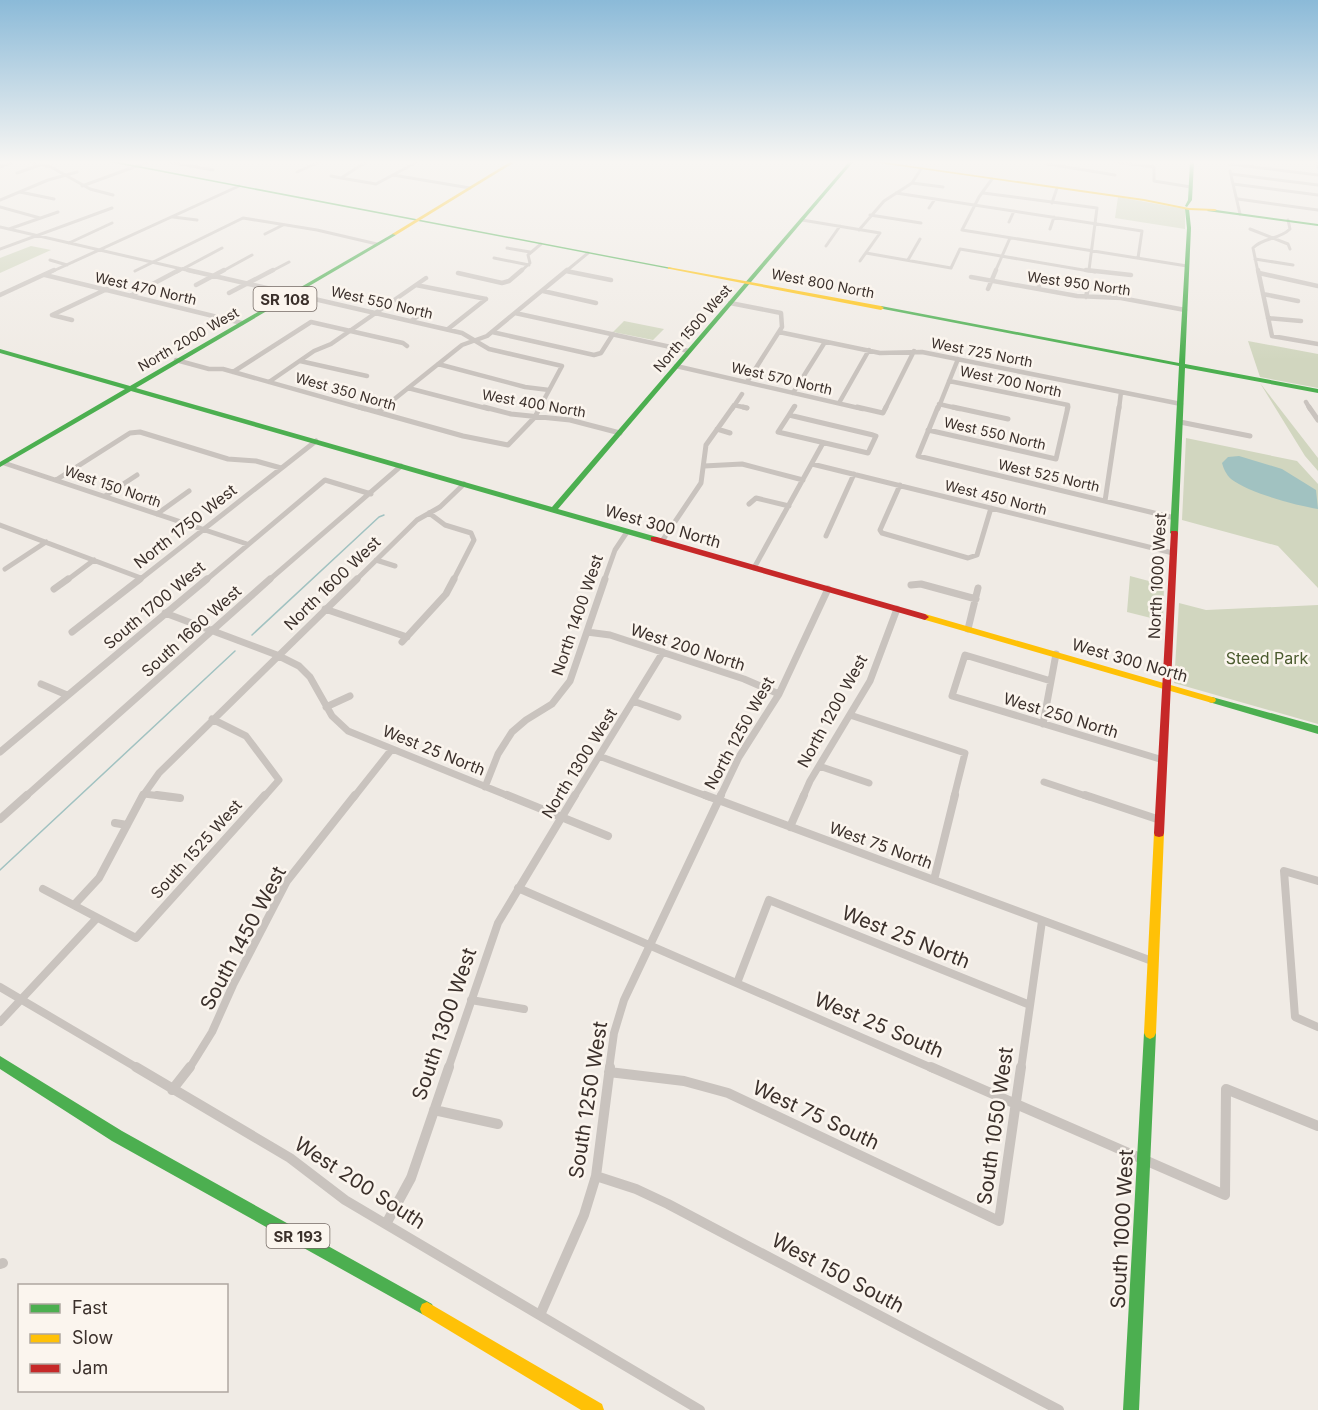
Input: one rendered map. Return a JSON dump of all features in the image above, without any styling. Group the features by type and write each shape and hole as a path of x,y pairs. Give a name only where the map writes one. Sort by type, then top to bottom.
{"street":[{"name":"West 550 North","path":"4,228 448,329 476,340"},
{"path":"1,249 56,228"},
{"path":"69,243 102,228"},
{"path":"0,295 148,228"},
{"path":"135,271 223,228"},
{"path":"265,234 277,228"},
{"path":"302,228 377,244"},
{"name":"North 2000 West","path":"2,464 404,228"},
{"name":"West 800 North","path":"457,228 1318,391"},
{"name":"North 1500 West","path":"553,510 795,228"},
{"path":"826,246 839,228"},
{"path":"849,228 880,233 861,261"},
{"path":"963,228 962,230 1187,266"},
{"path":"1089,270 1094,251 1094,228"},
{"path":"1123,228 1142,231 1138,258"},
{"name":"North 1000 West","path":"1149,1049 1189,228"},
{"path":"1290,228 1288,232 1255,244 1255,259 1272,336 1318,344"},
{"path":"1250,229 1288,244 1290,249"},
{"path":"988,290 1010,238"},
{"path":"908,260 920,239"},
{"path":"507,248 530,252 541,244"},
{"path":"132,295 222,248"},
{"path":"866,253 951,268 960,249 1131,275"},
{"path":"458,273 506,282 529,265 530,252"},
{"path":"379,411 462,345 488,336 588,253"},
{"path":"196,285 252,255"},
{"path":"494,258 529,265"},
{"path":"1255,259 1293,265"},
{"path":"50,260 67,265"},
{"path":"229,293 289,262"},
{"path":"566,271 611,280"},
{"path":"1259,273 1318,286"},
{"name":"West 470 North","path":"45,275 242,323"},
{"name":"West 950 North","path":"970,277 1086,297 1121,298 1185,310"},
{"path":"269,382 300,360 350,331 426,278"},
{"path":"1038,289 1041,280"},
{"path":"416,285 486,299 448,329"},
{"path":"1086,297 1088,288"},
{"path":"72,320 52,315 107,290"},
{"path":"543,291 596,303"},
{"path":"1263,294 1298,301"},
{"path":"730,303 781,313 782,327 747,382"},
{"path":"411,321 427,310"},
{"path":"516,313 689,351"},
{"path":"1268,318 1301,321"},
{"path":"233,372 310,322 407,346"},
{"path":"492,332 594,355 601,353 613,334"},
{"name":"West 725 North","path":"779,332 888,353 914,351 1181,404"},
{"path":"476,340 489,349 562,366 535,417"},
{"path":"793,393 825,342"},
{"path":"839,403 869,350"},
{"name":"West 300 North","path":"0,351 1318,730"},
{"name":"West 570 North","path":"676,366 883,413 914,351"},
{"path":"928,430 958,359"},
{"name":"West 350 North","path":"177,360 209,369 233,372 464,436 508,445 535,417"},
{"path":"300,360 358,376 367,376"},
{"path":"438,364 525,387 549,390"},
{"name":"West 700 North","path":"949,381 1068,405 1056,459"},
{"name":"West 400 North","path":"408,388 511,414 570,420 620,433"},
{"path":"1105,501 1120,392"},
{"path":"662,541 701,483 704,466 702,453 742,394"},
{"path":"1318,404 1306,402 1318,420"},
{"path":"939,404 1008,419"},
{"path":"734,405 747,408"},
{"path":"789,415 876,436 868,453 778,432 789,415 795,406"},
{"path":"1180,422 1250,436"},
{"path":"717,429 730,433"},
{"name":"West 550 North","path":"928,430 1056,459"},
{"name":"West 525 North","path":"928,430 918,456 1175,518"},
{"path":"56,480 130,433 140,432 228,459 256,460 281,468"},
{"name":"North 1750 West","path":"72,632 316,441"},
{"path":"754,568 823,443"},
{"name":"West 150 North","path":"2,464 247,544"},
{"path":"704,466 742,464 803,480"},
{"name":"West 450 North","path":"812,464 1173,553"},
{"name":"South 1660 West","path":"0,819 340,517 371,494 401,466"},
{"path":"826,536 854,474"},
{"path":"105,496 137,475"},
{"name":"South 1700 West","path":"0,752 325,480 371,494"},
{"name":"North 1600 West","path":"74,905 99,878 144,794 159,773 417,520 440,507 464,484"},
{"path":"900,485 880,530 882,533 957,555 974,557 977,555 991,508"},
{"path":"157,514 189,491"},
{"path":"749,504 756,498 789,506"},
{"path":"325,609 404,639 446,594 474,536 445,525 429,513"},
{"path":"0,525 141,578"},
{"name":"North 1400 West","path":"485,787 507,738 518,725 554,704 563,693 615,550 627,531"},
{"path":"5,569 46,542"},
{"path":"54,589 94,560"},
{"path":"376,560 395,566"},
{"path":"911,585 921,584 975,599"},
{"path":"968,629 978,588"},
{"name":"North 1250 West","path":"675,892 739,757 779,694 828,589"},
{"name":"North 1200 West","path":"790,827 804,793 876,667 897,609"},
{"name":"West 25 North","path":"165,613 277,655 299,666 310,677 326,707 339,724 348,731 608,836"},
{"name":"West 200 North","path":"586,632 610,635 663,652 744,679 779,694"},
{"name":"North 1300 West","path":"547,840 663,652"},
{"path":"1043,724 1056,654"},
{"name":"West 250 North","path":"1051,681 965,656 952,696 1163,760"},
{"path":"41,684 67,695"},
{"path":"326,707 350,696"},
{"name":"North 1300 West","path":"633,701 678,717"},
{"path":"850,715 965,753 934,880"},
{"name":"South 1525 West","path":"97,918 136,938 279,780 246,736 212,719"},
{"name":"South 1450 West","path":"172,1090 198,1056 212,1032 233,985 287,881 392,749"},
{"name":"West 75 North","path":"599,756 1152,961"},
{"path":"819,766 869,783"},
{"path":"1044,782 1160,820"},
{"path":"144,794 180,798"},
{"path":"115,823 128,825"},
{"name":"South 1300 West","path":"386,1224 411,1178 498,923 547,840"},
{"path":"1318,881 1284,871 1296,1017 1318,1027"},
{"name":"West 25 South","path":"518,888 1225,1195 1226,1089 1318,1126"},
{"path":"0,1022 97,918 43,890"},
{"name":"South 1250 West","path":"540,1315 584,1215 596,1176 614,1033 624,1000 675,892"},
{"name":"West 25 North","path":"737,983 769,900 1030,1005"},
{"name":"South 1050 West","path":"999,1221 1042,921"},
{"name":"West 200 South","path":"0,987 290,1158 345,1200 700,1410"},
{"path":"471,1000 524,1009"},
{"name":"South 1000 West","path":"1131,1410 1149,1049"},
{"name":"SR 193","path":"0,1062 117,1136 433,1311 596,1410"},
{"name":"West 75 South","path":"609,1072 699,1083 728,1093 999,1221"},
{"path":"434,1110 498,1124"},
{"name":"West 150 South","path":"596,1176 636,1189 668,1204 1059,1410"}],"green space":[{"path":"31,246 51,250 0,273 0,258"},
{"path":"624,321 664,329 653,340 613,332"},
{"path":"1248,341 1318,354 1318,388 1260,377"},
{"path":"1260,383 1318,458 1318,471 1305,456"},
{"path":"1186,438 1297,461 1318,484 1318,588 1278,546 1182,520"},
{"path":"1130,576 1164,585 1163,621 1127,612"},
{"name":"Steed Park","path":"1179,603 1206,610 1318,605 1318,724 1174,683"}],"water":[{"path":"1239,456 1282,469 1316,490 1318,509 1260,494 1231,479 1222,463 1228,457"}],"waterway":[{"path":"252,635 379,517 384,515"},
{"path":"0,870 235,651"}],"traffic: fast":[{"path":"458,228 670,268"},
{"path":"553,510 795,228"},
{"path":"1174,533 1189,228"},
{"path":"0,465 394,234"},
{"path":"881,308 1318,391"},
{"path":"0,351 654,539"},
{"path":"1212,700 1318,730"},
{"path":"1131,1410 1150,1033"},
{"path":"0,1062 117,1136 427,1309"}],"traffic: slow":[{"path":"394,234 404,228"},
{"path":"670,268 881,308"},
{"path":"925,617 1212,700"},
{"path":"1150,1033 1159,833"},
{"path":"427,1309 596,1410"}],"traffic: jam":[{"path":"1159,833 1174,533"},
{"path":"654,539 925,617"}]}
